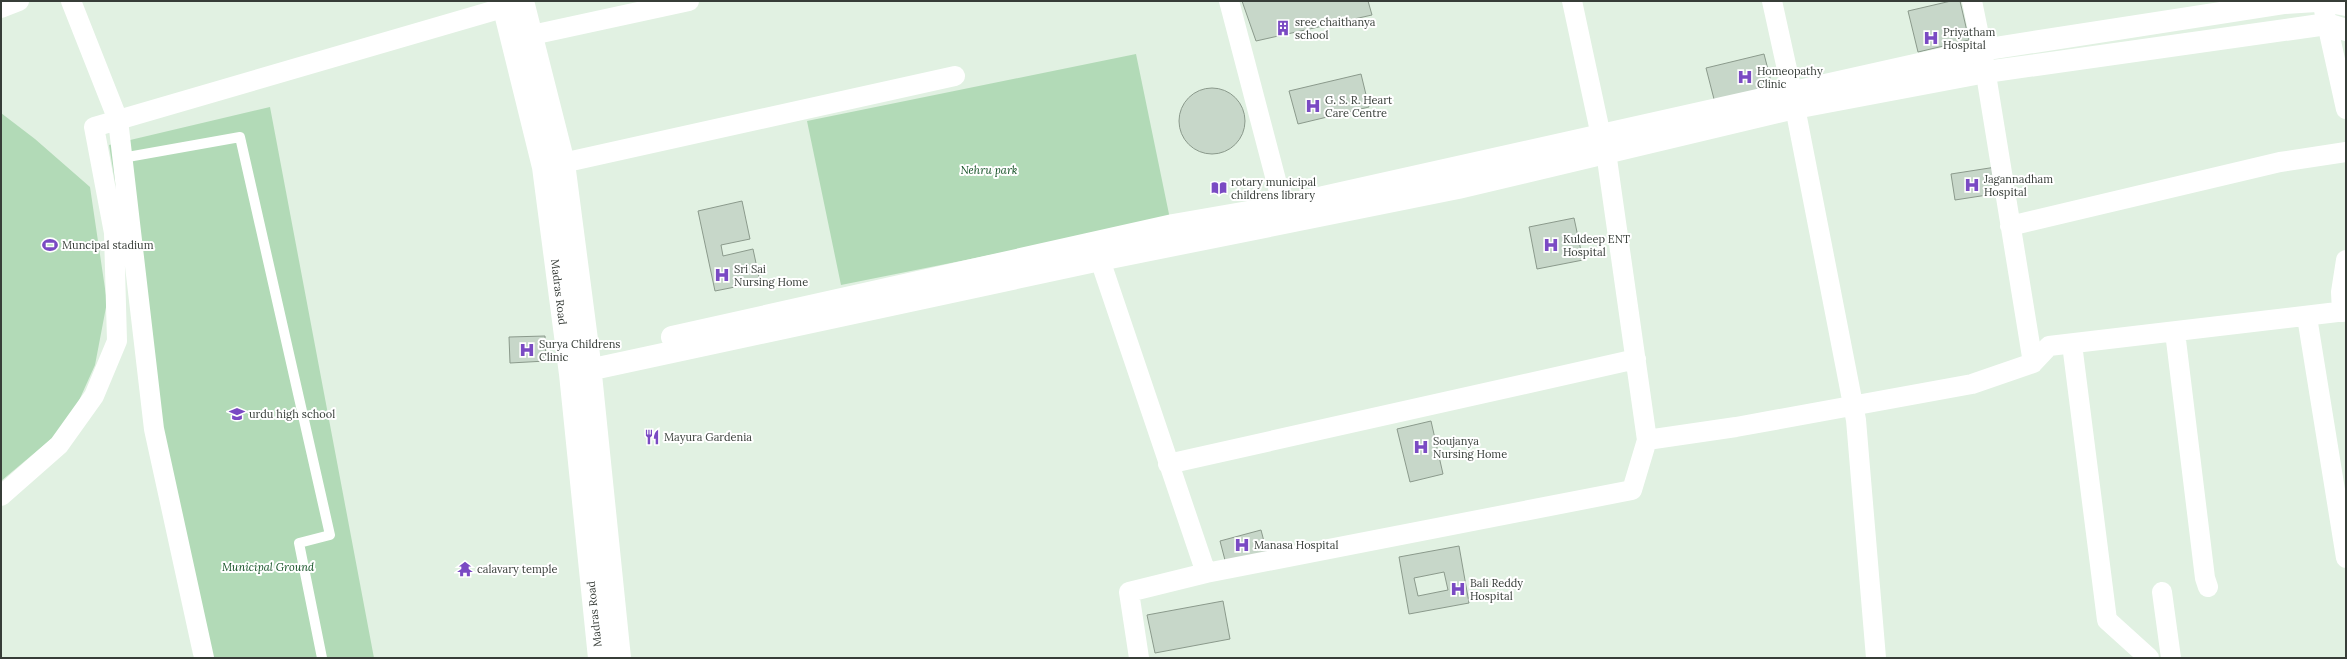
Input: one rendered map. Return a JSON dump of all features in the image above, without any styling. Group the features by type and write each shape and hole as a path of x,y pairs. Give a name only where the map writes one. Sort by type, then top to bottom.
{"main road":[{"path":"579,365 1097,251 1173,225 1285,214 1604,144 1794,100 1982,50 2285,2 2316,1"},
{"path":"2323,1 2346,5"},
{"path":"509,3 532,35 564,163 579,365 620,658"},
{"name":"Madras Road","path":"509,3 543,167 579,365 599,658"},
{"path":"1794,100 1986,72 2337,27"}],"street":[{"path":"1,8 19,1"},
{"path":"71,1 118,120 154,429 204,658"},
{"path":"532,35 689,1"},
{"path":"1229,1 1285,214"},
{"path":"1140,658 1129,592 1206,573 1632,490 1647,440 1604,144 1572,1"},
{"path":"1772,1 1794,100 1853,405 1876,658"},
{"path":"1972,1 1986,72 2010,226 2034,363"},
{"path":"2323,1 2337,27 2346,109"},
{"path":"1,496 59,445 94,396 118,341 114,233 94,127 509,3"},
{"path":"543,167 955,76"},
{"path":"2010,226 2280,162 2346,152"},
{"path":"1097,251 1206,573"},
{"path":"1647,440 1736,427 1972,384 2034,363 2049,346 2344,312 2341,292 2346,260"},
{"path":"2307,317 2346,558"},
{"path":"2175,332 2204,571 2208,587"},
{"path":"2072,344 2107,620 2149,658"},
{"path":"1168,464 1636,359"},
{"path":"2162,592 2171,658"}],"lane":[{"path":"122,158 240,136 330,535 299,543 322,658"}],"green space":[{"name":"Nehru park","path":"1136,54 1170,219 841,285 807,121"},
{"name":"Municipal Ground","path":"270,107 374,658 194,658 109,145"},
{"name":"Muncipal stadium","path":"1,113 35,139 90,187 107,302 95,365 68,425 1,481"}],"building":[{"name":"sree chaithanya school","path":"1242,1 1368,1 1372,15 1256,41"},
{"path":"1951,1 1960,1 1969,40 1918,52 1908,11"},
{"path":"1764,54 1773,89 1715,103 1706,68"},
{"path":"1361,74 1369,107 1298,124 1289,91"},
{"path":"1205,88 1219,88 1231,93 1240,102 1245,114 1243,134 1236,145 1219,154 1205,154 1193,149 1184,140 1179,128 1179,114 1184,102 1193,93"},
{"path":"1996,167 2000,193 1955,200 1951,174"},
{"path":"742,201 750,239 721,245 723,256 753,249 760,282 715,291 698,211"},
{"path":"1574,218 1583,260 1537,269 1529,227"},
{"path":"545,336 546,361 510,363 509,337"},
{"path":"1431,421 1443,474 1410,482 1397,429"},
{"path":"1261,530 1267,553 1226,564 1220,541"},
{"path":"1459,546 1469,603 1409,614 1399,557","holes":["1444,572 1448,590 1418,596 1414,578"]},
{"path":"1223,601 1230,639 1155,653 1147,615"}],"place":[{"name":"sree chaithanya school","path":"1283,28"},
{"name":"Priyatham Hospital","path":"1931,38"},
{"name":"Homeopathy Clinic","path":"1745,77"},
{"name":"G. S. R. Heart Care Centre","path":"1313,106"},
{"name":"Jagannadham Hospital","path":"1972,185"},
{"name":"rotary municipal childrens library","path":"1219,188"},
{"name":"Muncipal stadium","path":"50,245"},
{"name":"Kuldeep ENT Hospital","path":"1551,245"},
{"name":"Sri Sai Nursing Home","path":"722,275"},
{"name":"Surya Childrens Clinic","path":"527,350"},
{"name":"urdu high school","path":"237,414"},
{"name":"Mayura Gardenia","path":"652,437"},
{"name":"Soujanya Nursing Home","path":"1421,447"},
{"name":"Manasa Hospital","path":"1242,545"},
{"name":"calavary temple","path":"465,569"},
{"name":"Bali Reddy Hospital","path":"1458,589"}]}
